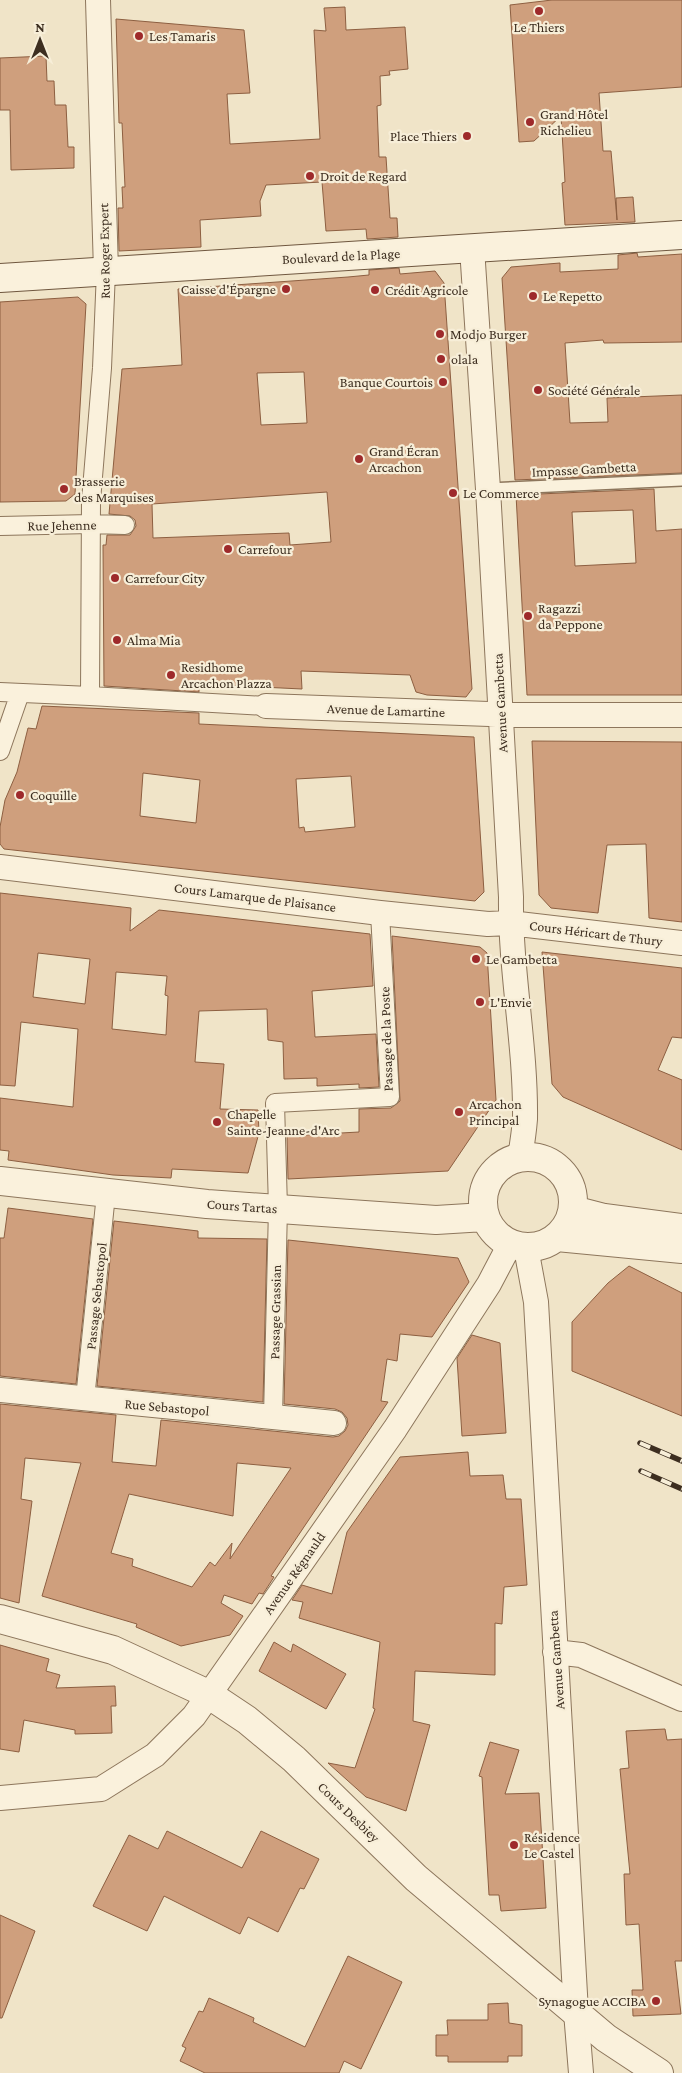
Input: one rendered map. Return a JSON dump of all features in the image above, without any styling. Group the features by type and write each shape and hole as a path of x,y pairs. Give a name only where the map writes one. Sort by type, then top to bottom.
{"street":[{"name":"Rue Roger Expert","path":"90,696 91,501 102,368 106,271 98,0"},
{"name":"Boulevard de la Plage","path":"0,278 682,235"},
{"name":"Avenue Gambetta","path":"472,248 501,715 510,922 525,1120 520,1158"},
{"name":"Rue Jehenne","path":"0,526 125,525"},
{"name":"Avenue de Lamartine","path":"0,692 266,706 501,715 682,715"},
{"path":"0,751 20,693"},
{"name":"Cours Lamarque de Plaisance","path":"0,866 380,913 488,924 510,922"},
{"name":"Passage de la Poste","path":"278,1208 275,1102 390,1097 380,913"},
{"name":"Cours Héricart de Thury","path":"510,922 682,943"},
{"path":"520,1158 535,1158 549,1162 560,1170 569,1182 573,1195 573,1210 570,1220 557,1237 538,1247 518,1246 499,1237 491,1228 485,1217 483,1202 486,1186 494,1173 506,1163 520,1158"},
{"name":"Cours Tartas","path":"0,1181 207,1204 436,1220 485,1217"},
{"name":"Passage Sebastopol","path":"85,1399 106,1194"},
{"name":"Passage Grassian","path":"273,1416 278,1208"},
{"path":"573,1210 604,1218 682,1228"},
{"path":"557,1237 682,1249"},
{"name":"Avenue Gambetta","path":"518,1246 536,1302 581,2073"},
{"name":"Avenue Régnauld","path":"0,1798 101,1789 155,1756 194,1716 395,1429 489,1284 518,1246"},
{"name":"Rue Sebastopol","path":"0,1390 334,1423"},
{"name":"Cours Desbiey","path":"0,1619 113,1650 208,1694 248,1720 294,1759 416,1878 606,2038 659,2073"},
{"path":"555,1652 581,1655 682,1699"}],"lane":[{"name":"Impasse Gambetta","path":"488,489 682,480"}],"building":[{"path":"552,0 682,0 682,87 599,93 603,151 611,151 617,220 616,198 633,197 635,222 565,225 562,183 565,182 561,116 534,141 519,142 510,5"},
{"path":"345,7 346,30 405,27 408,69 389,71 390,75 380,76 381,105 377,106 379,157 386,157 390,218 397,218 398,237 367,239 366,229 326,231 322,182 266,185 260,201 261,216 200,220 201,247 119,251 118,208 123,208 122,187 125,187 122,123 119,123 116,19 244,30 250,93 227,94 230,144 320,139 314,30 326,31 324,8"},
{"path":"46,56 47,81 54,81 55,105 66,105 68,147 74,147 74,168 11,170 10,110 0,110 0,58"},
{"path":"637,253 638,257 682,254 682,342 604,343 603,340 565,343 570,423 608,422 607,398 682,395 682,473 515,480 502,278 511,267 560,263 560,272 618,269 618,255"},
{"path":"399,268 400,274 435,271 444,283 472,689 466,697 427,695 416,692 410,675 301,671 302,689 199,684 199,692 104,686 103,545 106,545 107,535 130,535 136,526 135,520 130,516 109,514 122,369 182,365 178,289 369,275 369,270","holes":["304,372 307,423 261,425 257,373","327,492 331,542 290,545 289,533 153,538 152,504"]},
{"path":"78,297 86,304 75,494 66,501 0,502 0,302"},
{"path":"654,489 656,531 682,529 682,695 527,695 516,495","holes":["633,510 636,563 575,566 572,512"]},
{"path":"42,706 199,713 199,724 474,737 484,892 475,901 4,849 0,844 0,827 5,800 17,772 28,728 36,729","holes":["143,773 200,780 196,823 140,816","351,776 355,827 305,832 304,827 299,828 296,779"]},
{"path":"532,741 682,742 682,922 649,918 646,844 607,845 598,913 551,908 539,895"},
{"path":"0,893 131,908 130,931 159,910 370,934 373,986 312,991 315,1037 376,1034 379,1087 359,1088 359,1084 317,1086 317,1078 284,1079 283,1042 268,1040 267,1009 199,1011 195,1062 224,1064 220,1109 258,1110 259,1133 248,1173 172,1169 171,1178 113,1175 8,1160 9,1151 0,1150 0,1098 73,1107 78,1029 21,1022 15,1086 0,1085","holes":["38,953 90,959 85,1004 33,997","116,972 167,976 165,995 168,996 166,1035 112,1029"]},
{"path":"392,936 480,947 487,953 496,1100 448,1171 288,1179 287,1136 359,1132 359,1109 391,1108 400,1101"},
{"path":"542,952 682,968 682,1038 672,1037 658,1070 682,1080 682,1150 563,1097 552,1084"},
{"path":"8,1208 93,1219 76,1384 0,1376 0,1238 4,1238"},
{"path":"114,1221 198,1231 198,1238 267,1239 263,1402 97,1386"},
{"path":"288,1240 458,1258 469,1282 432,1337 400,1334 397,1361 387,1359 381,1401 388,1402 271,1576 274,1577 263,1594 259,1593 252,1604 224,1595 221,1603 243,1616 230,1635 181,1646 136,1627 137,1624 42,1596 81,1463 25,1458 21,1499 32,1501 19,1603 0,1598 0,1404 116,1415 112,1462 156,1466 161,1420 333,1437 339,1436 348,1425 347,1418 342,1412 335,1409 284,1404","holes":["237,1463 291,1468 230,1559 232,1543 215,1566 210,1562 192,1587 132,1566 133,1559 111,1553 129,1494 233,1516"]},
{"path":"629,1266 682,1293 682,1416 572,1371 572,1322 608,1283"},
{"path":"472,1335 500,1343 506,1433 462,1436 457,1358"},
{"path":"468,1452 470,1476 503,1475 506,1499 521,1499 527,1585 504,1587 502,1624 495,1623 495,1675 415,1671 413,1721 430,1725 406,1811 366,1797 328,1763 355,1768 375,1709 373,1708 380,1642 299,1618 303,1602 292,1600 302,1585 332,1594 347,1532 400,1457"},
{"path":"274,1642 291,1652 293,1644 346,1674 326,1709 259,1671"},
{"path":"0,1645 49,1659 46,1671 60,1675 56,1688 115,1686 116,1706 111,1706 112,1733 75,1734 75,1730 24,1720 19,1752 0,1749"},
{"path":"665,1729 667,1740 682,1739 682,1961 675,1961 681,2014 633,2016 632,1990 643,1990 639,1924 626,1925 624,1874 630,1874 620,1769 629,1768 626,1731"},
{"name":"Résidence Le Castel","path":"490,1742 519,1750 505,1794 539,1793 546,1908 501,1911 499,1895 489,1895 482,1777 479,1776"},
{"path":"167,1831 242,1868 261,1831 319,1859 304,1889 300,1888 278,1932 248,1917 240,1934 164,1896 147,1931 93,1906 129,1835 158,1849"},
{"path":"0,1915 35,1931 2,2018 0,2018"},
{"path":"348,1956 402,1982 361,2069 344,2061 339,2073 205,2073 180,2061 186,2048 182,2046 199,2011 203,2012 209,1998 254,2018 253,2022 305,2047"},
{"path":"508,2003 509,2023 522,2025 522,2056 508,2056 508,2062 448,2062 448,2056 436,2056 436,2035 448,2035 447,2020 488,2020 488,2004"}],"railway":[{"path":"640,1443 682,1461"},
{"path":"641,1471 682,1489"}],"place":[{"name":"Le Thiers","path":"539,11"},
{"name":"Les Tamaris","path":"139,36"},
{"name":"Grand Hôtel Richelieu","path":"530,122"},
{"name":"Place Thiers","path":"467,136"},
{"name":"Droit de Regard","path":"310,176"},
{"name":"Caisse d'Épargne","path":"286,289"},
{"name":"Crédit Agricole","path":"375,290"},
{"name":"Le Repetto","path":"533,296"},
{"name":"Modjo Burger","path":"440,334"},
{"name":"olala","path":"441,359"},
{"name":"Banque Courtois","path":"443,382"},
{"name":"Société Générale","path":"538,390"},
{"name":"Grand Écran Arcachon","path":"359,459"},
{"name":"Brasserie des Marquises","path":"64,489"},
{"name":"Le Commerce","path":"453,493"},
{"name":"Carrefour","path":"228,549"},
{"name":"Carrefour City","path":"115,578"},
{"name":"Ragazzi da Peppone","path":"528,616"},
{"name":"Alma Mia","path":"117,640"},
{"name":"Residhome Arcachon Plazza","path":"171,675"},
{"name":"Coquille","path":"20,795"},
{"name":"Le Gambetta","path":"476,959"},
{"name":"L'Envie","path":"480,1002"},
{"name":"Arcachon Principal","path":"459,1112"},
{"name":"Chapelle Sainte-Jeanne-d'Arc","path":"217,1122"},
{"name":"Résidence Le Castel","path":"514,1845"},
{"name":"Synagogue ACCIBA","path":"656,2001"}]}
